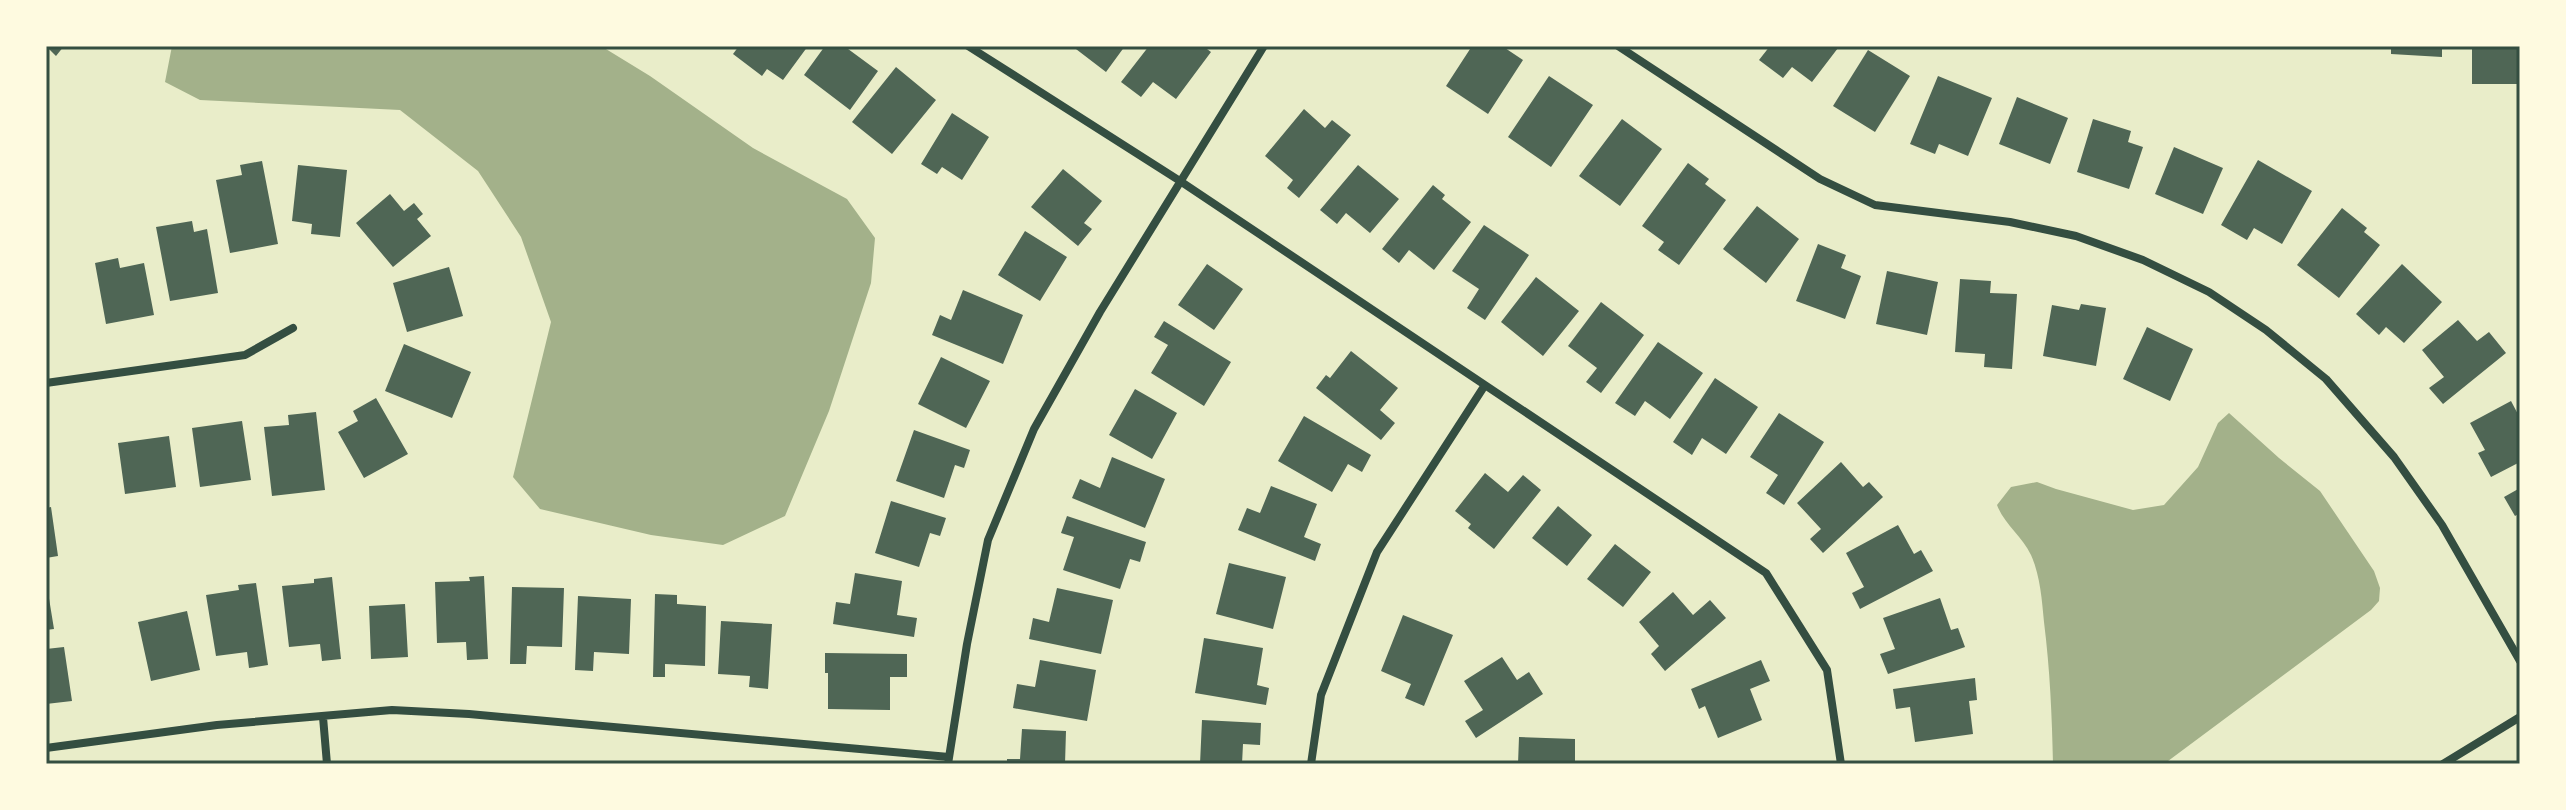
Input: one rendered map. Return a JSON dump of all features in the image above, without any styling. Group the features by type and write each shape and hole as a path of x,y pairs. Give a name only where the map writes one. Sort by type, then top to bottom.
{"street":[{"path":"968,46 1180,181 1766,573 1827,670 1841,764"},
{"path":"46,748 217,725 392,710 454,713 948,761 988,540 1034,429 1100,312 1264,46"},
{"path":"1618,46 1820,179 1875,205 2010,222 2076,236 2143,260 2209,292 2266,330 2326,379 2394,457 2442,525 2520,661"},
{"path":"46,383 245,355 293,328"},
{"path":"1311,764 1321,695 1377,552 1485,385"},
{"path":"323,717 327,764"},
{"path":"2443,764 2520,717"}],"shaded area":[{"path":"172,46 601,46 753,148 847,199 875,238 871,283 829,411 785,516 723,545 651,535 540,509 513,477 551,322 521,237 478,171 400,110 200,100 165,82"},
{"path":"2229,413 2320,491 2374,571 2380,588 2379,601 2164,764 2053,764 2049,675 2039,579 2027,548 1997,505 2011,487 2037,482 2133,510 2164,505 2198,467 2218,423"}],"building":[{"path":"46,46 64,46 56,56"},
{"path":"739,46 808,46 783,80 767,69 762,76 733,54"},
{"path":"825,46 844,46 878,71 850,110 804,75"},
{"path":"1072,46 1125,46 1106,72"},
{"path":"1149,46 1203,46 1211,52 1176,99 1153,82 1141,97 1121,82"},
{"path":"1472,46 1502,46 1523,60 1488,114 1446,86"},
{"path":"1770,46 1838,48 1812,82 1792,67 1783,78 1759,60"},
{"path":"2391,46 2442,46 2442,57 2391,54"},
{"path":"2472,46 2520,46 2520,84 2472,84"},
{"path":"1868,50 1910,76 1875,132 1833,106"},
{"path":"896,67 936,100 892,154 852,122"},
{"path":"1549,76 1593,105 1551,167 1508,137"},
{"path":"1938,76 1992,98 1968,156 1939,144 1935,154 1910,144"},
{"path":"2017,97 2068,118 2050,164 1999,144"},
{"path":"1304,109 1325,128 1332,120 1351,135 1299,198 1287,188 1293,180 1265,156"},
{"path":"952,113 989,137 962,180 942,167 937,174 921,164"},
{"path":"1622,119 1662,149 1620,206 1579,176"},
{"path":"2093,119 2131,131 2128,142 2143,147 2129,189 2077,172"},
{"path":"2174,147 2223,168 2203,214 2155,194"},
{"path":"2258,160 2312,191 2282,244 2254,228 2247,240 2221,225"},
{"path":"262,161 278,244 230,253 216,180 242,175 240,165"},
{"path":"1688,163 1709,179 1705,184 1726,200 1679,265 1658,250 1664,242 1642,226"},
{"path":"298,165 347,170 340,237 311,234 312,224 292,221"},
{"path":"1358,165 1399,199 1370,233 1346,213 1337,224 1320,210"},
{"path":"1063,169 1102,201 1084,223 1092,229 1078,246 1031,207"},
{"path":"1433,185 1445,195 1442,199 1471,222 1434,270 1409,250 1399,263 1382,249"},
{"path":"390,194 404,211 414,203 423,214 417,219 431,236 393,267 356,223"},
{"path":"1757,206 1799,239 1766,283 1723,249"},
{"path":"2342,208 2367,228 2364,232 2380,245 2339,298 2297,265"},
{"path":"192,221 194,232 207,229 218,293 170,301 156,227"},
{"path":"1484,225 1529,255 1485,320 1467,308 1479,289 1452,271"},
{"path":"1025,231 1067,257 1040,301 998,275"},
{"path":"1818,244 1846,255 1841,268 1861,276 1845,319 1796,301"},
{"path":"118,258 120,268 144,263 154,315 106,324 95,263"},
{"path":"1207,264 1243,289 1214,330 1178,305"},
{"path":"2402,264 2442,302 2404,343 2386,327 2379,335 2356,314"},
{"path":"449,267 463,316 407,332 393,283"},
{"path":"1887,271 1938,282 1927,335 1876,324"},
{"path":"1536,277 1579,311 1543,356 1501,322"},
{"path":"1960,279 1991,281 1990,293 2017,294 2012,369 1984,367 1985,354 1955,352"},
{"path":"963,290 1023,315 1003,364 932,335 940,315 951,320"},
{"path":"1601,302 1644,335 1601,393 1586,382 1597,368 1568,346"},
{"path":"2081,304 2106,308 2096,366 2043,356 2052,305 2079,310"},
{"path":"2458,320 2477,341 2489,332 2506,353 2443,404 2429,388 2444,377 2422,350"},
{"path":"1164,321 1231,362 1204,406 1151,373 1168,345 1154,337"},
{"path":"2147,327 2193,349 2170,401 2123,379"},
{"path":"1658,342 1703,373 1670,419 1645,401 1635,416 1615,403"},
{"path":"404,344 471,372 452,418 385,391"},
{"path":"1351,351 1398,388 1380,410 1395,423 1381,440 1316,388 1326,375 1330,378"},
{"path":"941,357 990,381 966,428 918,404"},
{"path":"1715,378 1758,407 1726,454 1702,438 1692,455 1673,442"},
{"path":"1135,389 1177,413 1152,459 1109,435"},
{"path":"376,398 408,454 364,478 338,432 358,421 353,411"},
{"path":"2511,401 2520,418 2520,462 2491,477 2478,453 2485,450 2470,423"},
{"path":"316,412 325,490 272,496 264,427 289,425 288,415"},
{"path":"1779,413 1824,442 1784,505 1766,493 1778,475 1750,457"},
{"path":"1304,416 1371,455 1362,472 1348,464 1332,492 1278,461"},
{"path":"242,421 251,480 200,487 192,428"},
{"path":"914,430 970,450 964,468 955,465 944,498 896,481"},
{"path":"169,436 176,487 125,494 118,443"},
{"path":"1112,457 1165,479 1145,528 1072,498 1080,479 1100,488"},
{"path":"1841,462 1863,487 1869,482 1883,497 1823,553 1810,539 1821,529 1797,503"},
{"path":"1485,473 1508,492 1523,475 1541,490 1494,549 1468,528 1471,524 1455,511"},
{"path":"1271,486 1317,504 1304,537 1321,544 1315,561 1238,530 1247,508 1260,513"},
{"path":"2520,488 2520,513 2515,516 2504,497"},
{"path":"891,501 946,518 940,536 930,533 919,567 875,553"},
{"path":"1558,506 1592,535 1567,566 1532,538"},
{"path":"51,507 58,556 46,558 46,508"},
{"path":"1067,516 1146,542 1140,562 1130,559 1120,589 1063,570 1074,537 1061,533"},
{"path":"1898,525 1914,554 1921,550 1933,571 1860,609 1852,593 1864,587 1846,553"},
{"path":"1615,544 1651,572 1623,607 1587,579"},
{"path":"1229,563 1286,577 1273,629 1216,614"},
{"path":"855,573 902,581 897,615 917,618 914,637 833,624 836,602 850,604"},
{"path":"484,576 488,659 467,660 466,642 437,643 435,582 470,581 469,577"},
{"path":"332,577 341,659 322,661 320,644 289,647 282,586 314,583 314,579"},
{"path":"46,580 54,629 46,630"},
{"path":"256,583 268,665 249,668 247,652 216,656 206,595 239,590 238,585"},
{"path":"512,587 564,588 562,647 527,646 526,664 510,664"},
{"path":"1057,588 1113,600 1101,654 1029,639 1033,618 1049,622"},
{"path":"1673,592 1693,615 1710,600 1726,618 1665,671 1651,654 1659,646 1639,622"},
{"path":"655,594 677,595 677,604 706,606 705,666 665,664 665,677 653,677"},
{"path":"578,596 631,599 629,654 594,652 593,671 575,670"},
{"path":"1940,598 1951,630 1958,628 1965,647 1888,674 1880,654 1895,649 1883,618"},
{"path":"405,604 408,657 371,659 369,606"},
{"path":"187,611 200,670 151,681 138,622"},
{"path":"1403,615 1453,635 1424,706 1405,698 1411,684 1381,671"},
{"path":"721,621 772,624 768,689 749,687 750,676 718,674"},
{"path":"1204,638 1263,648 1257,685 1269,688 1266,705 1195,693"},
{"path":"64,647 72,701 46,704 46,649"},
{"path":"825,653 907,654 907,677 890,677 890,710 828,709"},
{"path":"1502,657 1517,680 1529,672 1543,694 1476,738 1465,721 1483,710 1464,681"},
{"path":"1040,660 1096,670 1087,721 1013,708 1017,684 1035,687"},
{"path":"1761,660 1770,681 1750,689 1762,720 1718,738 1705,706 1699,709 1691,689"},
{"path":"1975,678 1977,700 1969,701 1973,734 1915,742 1910,707 1896,709 1893,689"},
{"path":"1202,720 1261,723 1260,745 1243,744 1242,764 1200,764"},
{"path":"1022,729 1066,731 1065,764 1007,764 1007,759 1020,759"},
{"path":"1519,737 1575,739 1575,764 1518,764"}]}
